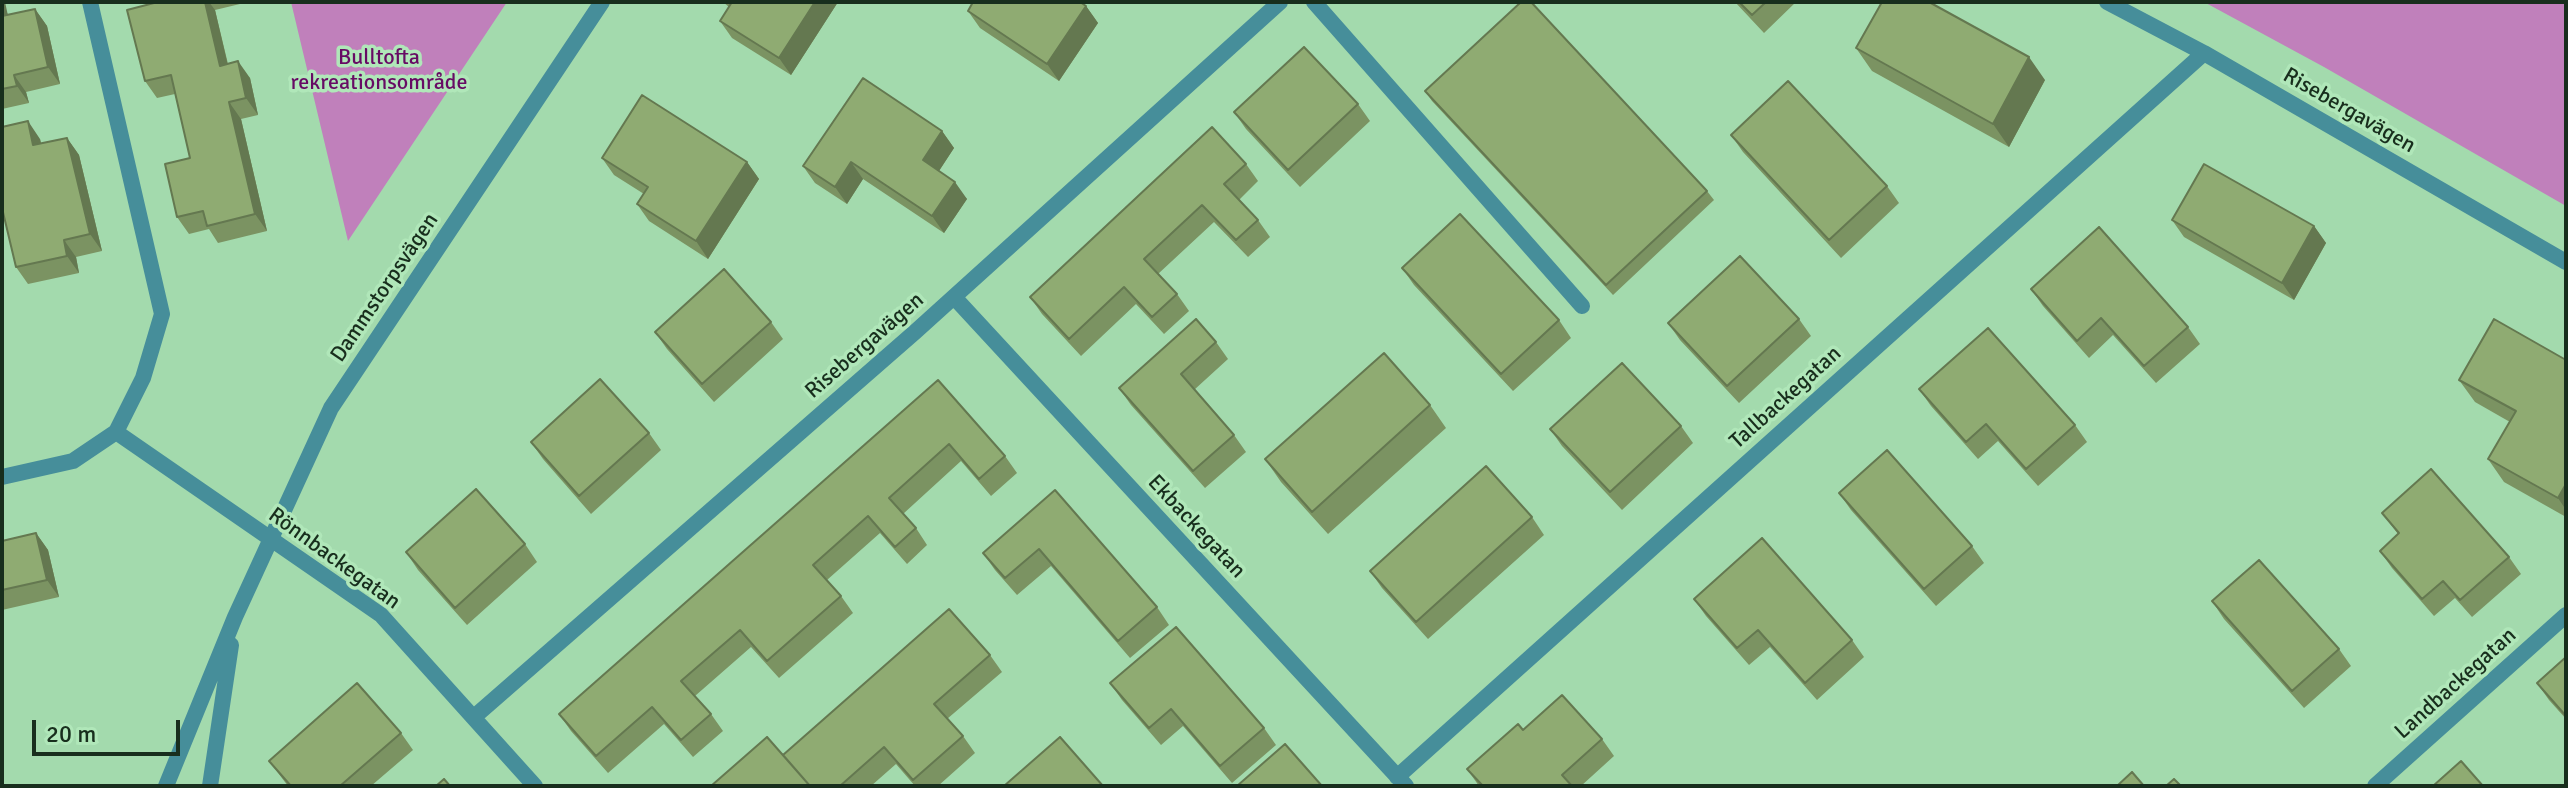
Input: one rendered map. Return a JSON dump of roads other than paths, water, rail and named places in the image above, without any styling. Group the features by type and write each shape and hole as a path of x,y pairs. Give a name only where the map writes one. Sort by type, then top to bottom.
{"street":[{"path":"2,477 73,461 116,432 143,378 162,314 90,2"},
{"name":"Dammstorpsvägen","path":"166,786 235,617 331,408 602,2"},
{"name":"Risebergavägen","path":"474,717 954,297 1280,2"},
{"path":"1314,2 1582,306"},
{"name":"Risebergavägen","path":"2107,2 2204,53 2566,262"},
{"name":"Tallbackegatan","path":"1402,781 2204,53"},
{"name":"Ekbackegatan","path":"954,297 1402,781"},
{"name":"Rönnbackegatan","path":"116,432 381,615 535,786"},
{"name":"Landbackegatan","path":"2375,786 2566,615"},
{"name":"Dammstorpsvägen","path":"210,786 235,617"}],"park label":[{"name":"Bulltofta rekreationsområde","path":"379,70"}]}
